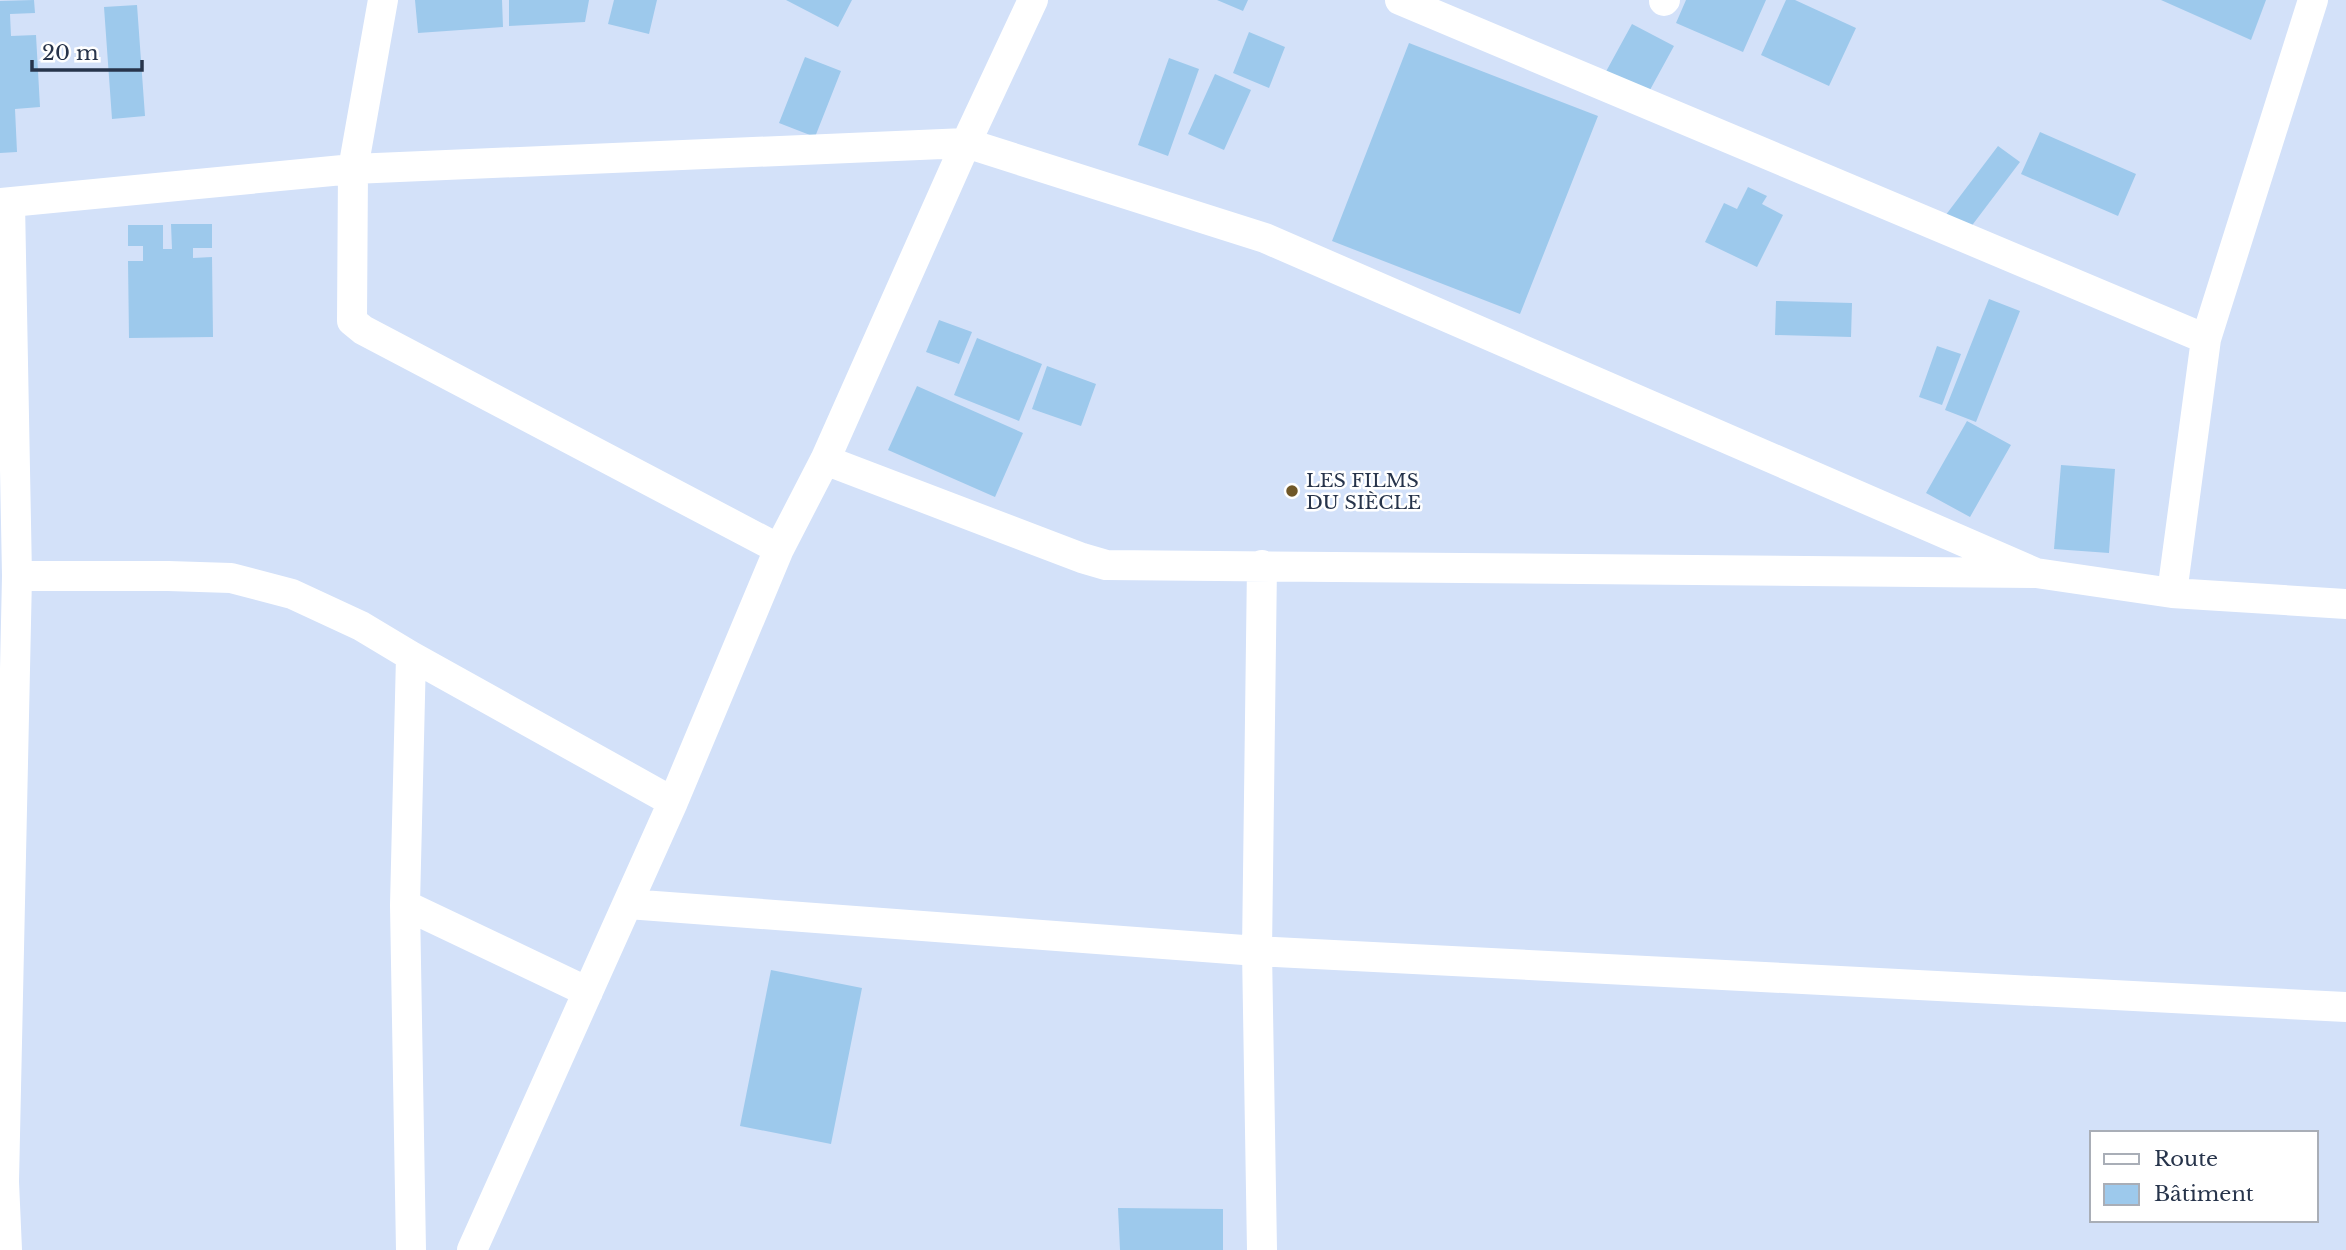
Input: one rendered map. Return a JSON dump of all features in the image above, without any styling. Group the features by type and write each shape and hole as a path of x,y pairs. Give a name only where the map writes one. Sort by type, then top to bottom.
{"street":[{"path":"383,0 353,170 352,321 363,330 779,549"},
{"path":"472,1250 673,802 779,549 825,460 966,143 1033,0"},
{"path":"1400,0 2206,339"},
{"path":"2172,593 2206,339 2313,0"},
{"path":"7,1250 7,717 17,576 5,203 353,170 966,143 1265,238 2036,573"},
{"path":"825,460 1106,565 2036,573 2172,593 2346,604"},
{"path":"1262,565 1257,951 1262,1250"},
{"path":"17,576 231,578 292,594 361,626 673,802"},
{"path":"411,656 405,905 411,1250"},
{"path":"628,904 1257,951 2346,1007"},
{"path":"405,905 588,992"}],"building":[{"path":"34,0 35,13 10,14 11,36 36,35 40,107 15,109 17,152 0,153 0,1"},
{"path":"415,0 502,0 503,27 418,33"},
{"path":"509,0 589,0 585,22 509,26"},
{"path":"614,0 657,0 649,34 608,24"},
{"path":"786,0 852,0 838,27"},
{"path":"1217,0 1248,0 1243,11"},
{"path":"1686,0 1766,0 1743,52 1676,23"},
{"path":"1786,0 1795,0 1856,28 1829,86 1761,55"},
{"path":"2161,0 2266,0 2251,40"},
{"path":"137,5 145,116 112,119 104,7"},
{"path":"1632,24 1674,46 1645,99 1603,77"},
{"path":"1249,32 1285,47 1269,88 1233,73"},
{"path":"1409,43 1598,116 1520,314 1332,241"},
{"path":"805,57 841,71 815,137 779,123"},
{"path":"1169,58 1199,69 1168,156 1138,145"},
{"path":"1215,74 1251,90 1224,150 1188,134"},
{"path":"2040,132 2136,174 2118,216 2021,174"},
{"path":"1998,146 2020,162 1967,232 1945,216"},
{"path":"1748,187 1767,196 1762,204 1783,215 1757,267 1705,242 1724,203 1737,209"},
{"path":"171,224 212,224 212,248 193,248 193,258 212,257 213,337 129,338 128,261 143,261 143,246 128,246 128,225 163,225 163,249 172,249"},
{"path":"1989,299 2020,311 1976,422 1945,410"},
{"path":"1776,301 1852,303 1851,337 1775,335"},
{"path":"939,320 972,332 959,364 926,352"},
{"path":"977,338 1042,364 1019,421 954,395"},
{"path":"1937,346 1961,354 1942,405 1919,397"},
{"path":"1047,366 1096,384 1081,426 1032,409"},
{"path":"917,386 1023,433 995,497 888,450"},
{"path":"1967,421 2011,445 1970,517 1926,493"},
{"path":"2061,465 2115,469 2109,553 2054,549"},
{"path":"771,970 862,988 831,1144 740,1126"},
{"path":"1118,1208 1223,1209 1223,1250 1120,1250"}],"place":[{"name":"LES FILMS DU SIÈCLE","path":"1292,491"}]}
